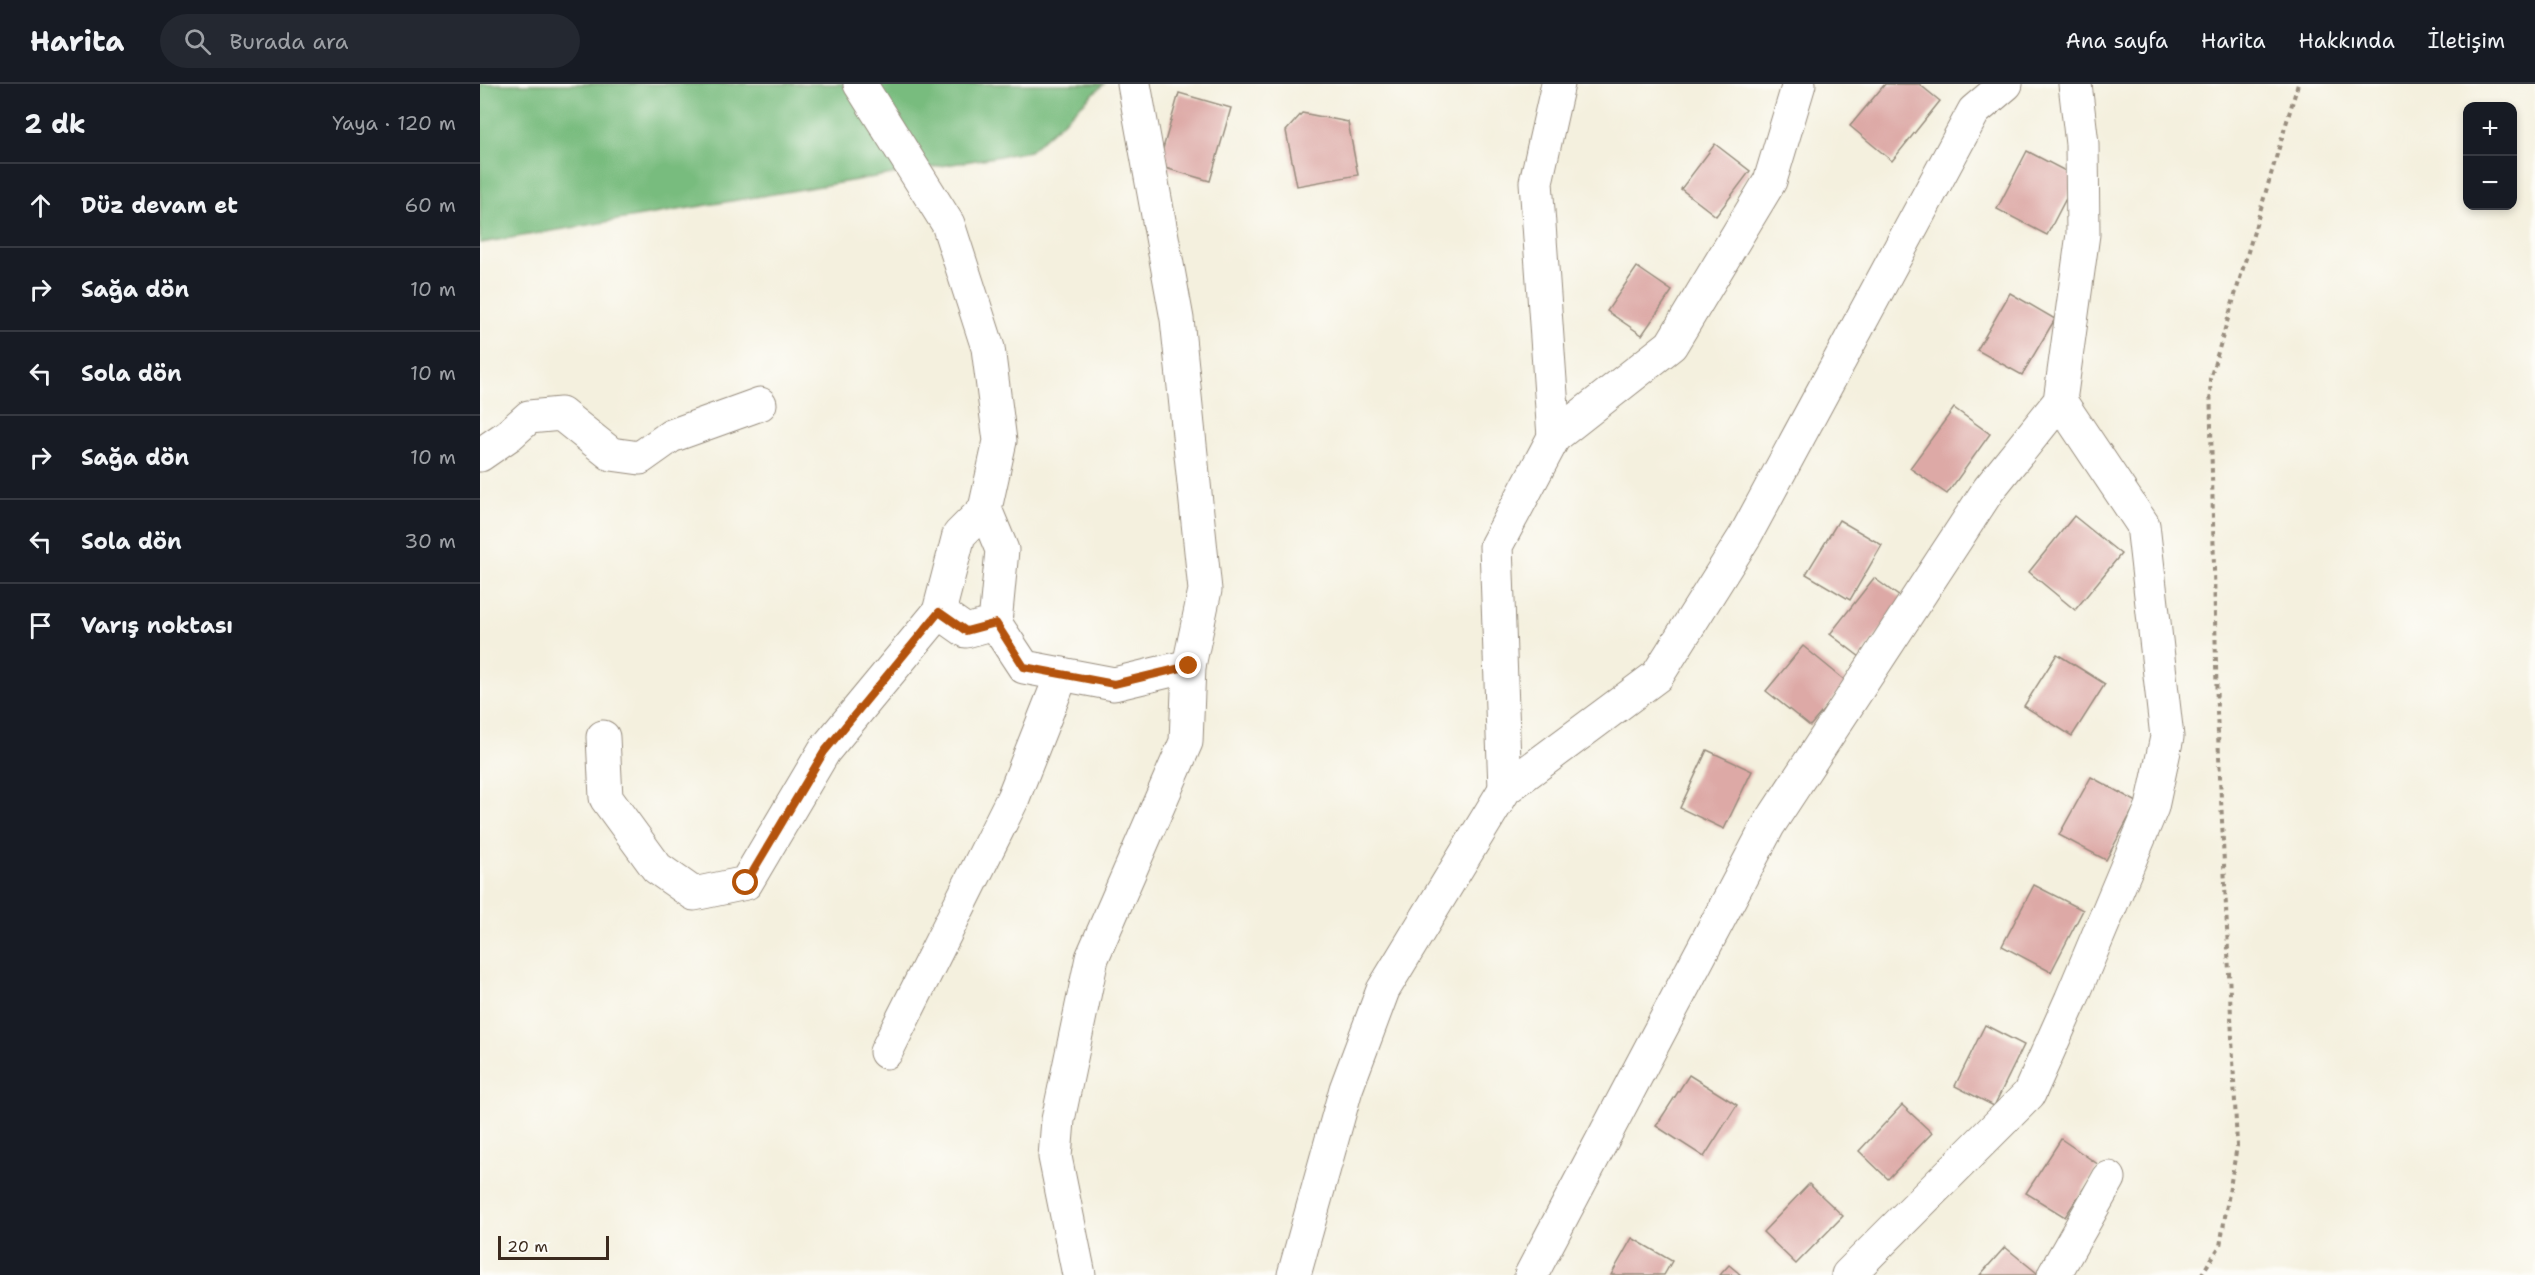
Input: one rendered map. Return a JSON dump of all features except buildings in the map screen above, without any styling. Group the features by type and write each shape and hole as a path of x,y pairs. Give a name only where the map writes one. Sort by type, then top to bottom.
{"street":[{"path":"603,737 606,798 657,868 694,894 746,883 824,752 939,612 959,535 985,509 1000,441 988,348 948,224 860,84"},
{"path":"1079,1275 1055,1157 1058,1120 1092,958 1186,742 1189,666 1205,590 1177,320 1134,84"},
{"path":"1554,436 1536,182 1558,84"},
{"path":"1505,789 1496,546 1554,436 1671,345 1770,181 1799,84"},
{"path":"1294,1275 1346,1089 1383,990 1505,789 1657,676 1745,536 1974,111 2006,84"},
{"path":"1531,1275 1768,826 1989,489 2060,401 2083,234 2082,144 2075,84"},
{"path":"1848,1275 2029,1094 2072,1000 2152,807 2167,737 2143,525 2060,401"},
{"path":"480,455 509,435 529,417 561,414 611,454 640,458 671,436 760,404"},
{"path":"985,509 1002,549 996,623 1024,667 1114,684 1189,666"},
{"path":"939,612 966,631 996,623"},
{"path":"886,1052 1013,798 1062,674"},
{"path":"2054,1275 2109,1178"}],"path":[{"path":"2201,1275 2220,1246 2237,1146 2217,712 2210,378 2298,84"}],"green space":[{"path":"480,84 1104,84 1030,151 480,243"}],"route":[{"path":"746,883 824,752 939,612 966,631 996,623 1024,667 1114,684 1189,666"}]}
